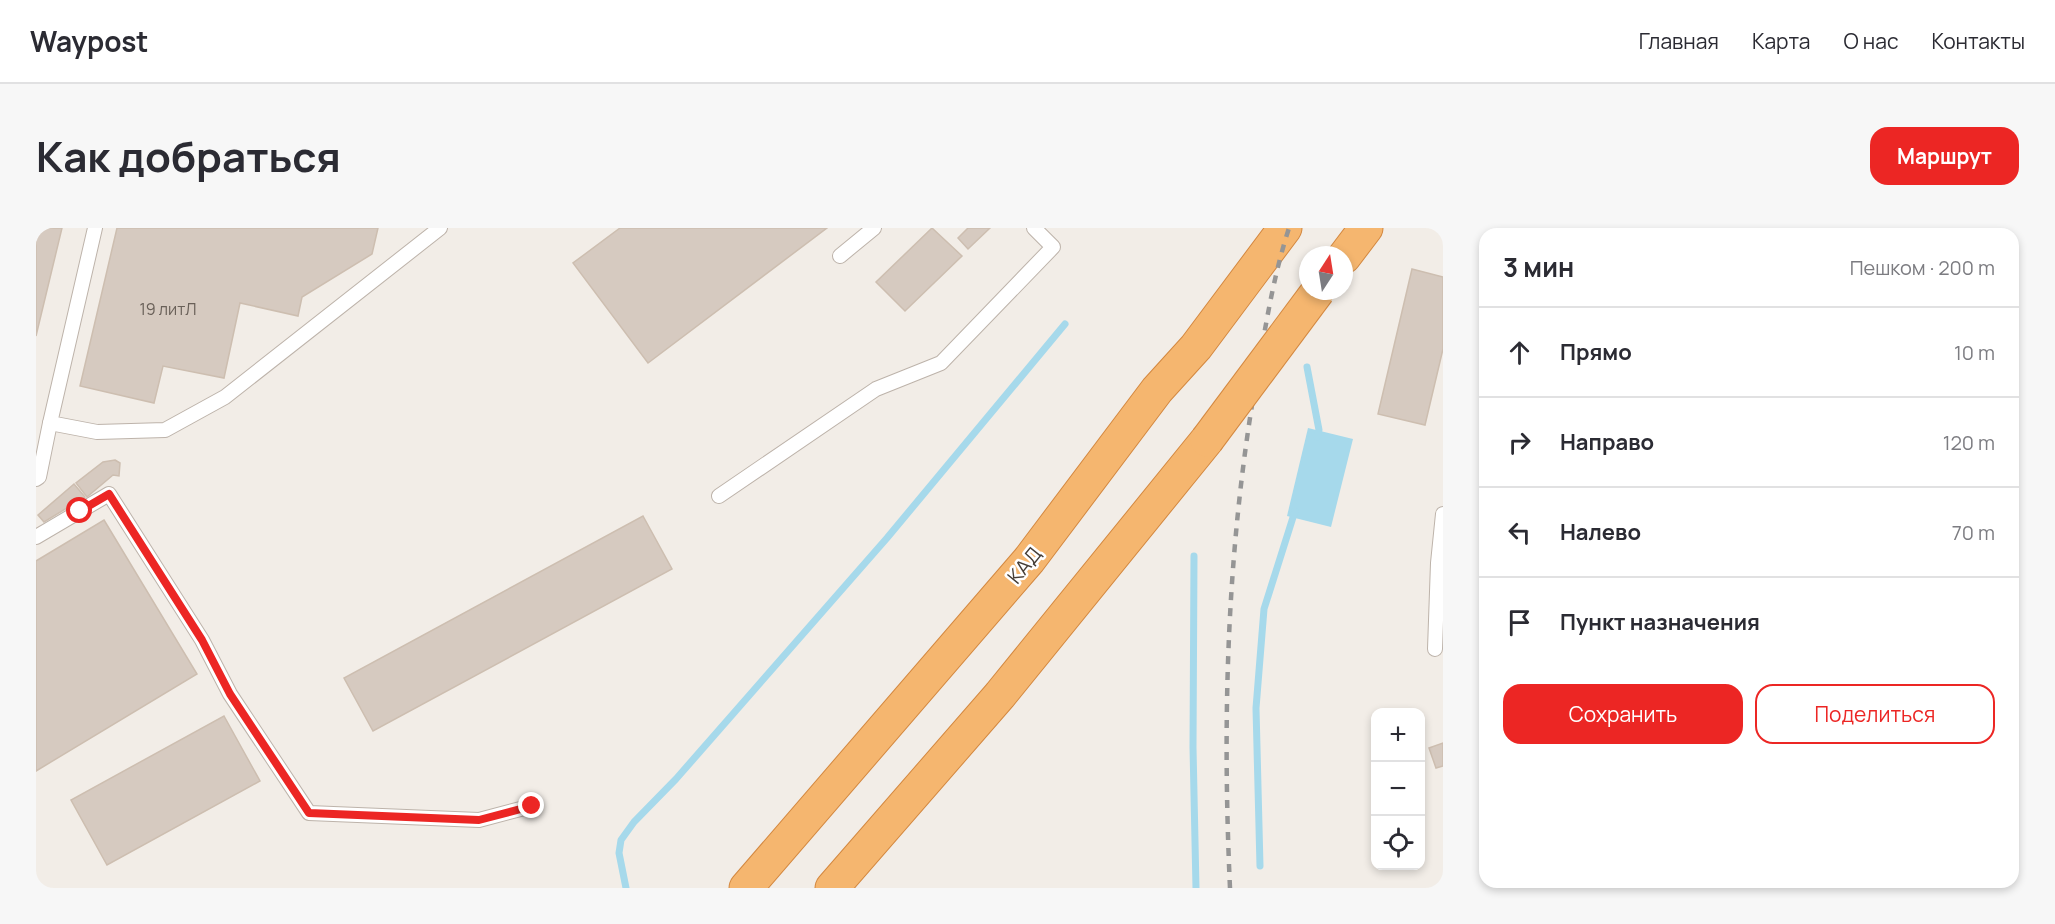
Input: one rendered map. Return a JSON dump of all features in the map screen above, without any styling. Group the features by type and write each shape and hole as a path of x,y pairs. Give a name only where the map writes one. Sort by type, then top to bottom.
{"highway":[{"name":"КАД","path":"746,888 1024,566 1157,390 1196,347 1285,228"},
{"path":"1352,246 1366,228"},
{"path":"832,888 1021,669 1207,440 1311,300"}],"lane":[{"path":"36,479 39,477 95,228"},
{"path":"50,423 97,432 165,430 225,397 440,228"},
{"path":"840,256 874,228"},
{"path":"718,496 876,389 941,363 1053,247 1034,228"},
{"path":"36,537 109,494 202,640 230,694 309,813 479,820 532,806"},
{"path":"1435,649 1443,514"}],"water":[{"path":"1308,428 1353,439 1331,527 1287,516"}],"building":[{"path":"36,228 62,228 36,336"},
{"path":"117,228 378,228 372,254 302,297 298,316 240,303 224,378 163,366 154,403 80,386"},
{"path":"620,228 827,228 648,363 573,263"},
{"path":"932,228 962,256 905,311 876,282"},
{"path":"968,228 990,228 968,249 958,238"},
{"path":"1412,269 1443,277 1443,349 1425,425 1378,414"},
{"path":"115,460 120,463 119,476 113,475 87,497 76,483 103,462"},
{"path":"74,484 85,497 44,522 38,515"},
{"path":"643,516 672,569 373,731 344,678"},
{"path":"104,520 197,674 36,771 36,561"},
{"path":"224,716 260,781 107,865 71,800"},
{"path":"1443,743 1443,766 1436,768 1429,748"}],"waterway":[{"path":"626,888 619,853 621,840 634,822 676,779 887,538 1065,324"},
{"path":"1307,367 1319,430 1317,437"},
{"path":"1260,866 1256,708 1264,609 1295,511"},
{"path":"1194,556 1193,747 1196,888"}],"railway":[{"path":"1230,888 1227,693 1233,563 1239,499 1258,370 1267,317 1289,228"}],"route":[{"path":"80,511 109,494 202,640 230,694 309,813 479,820 532,806"}]}
